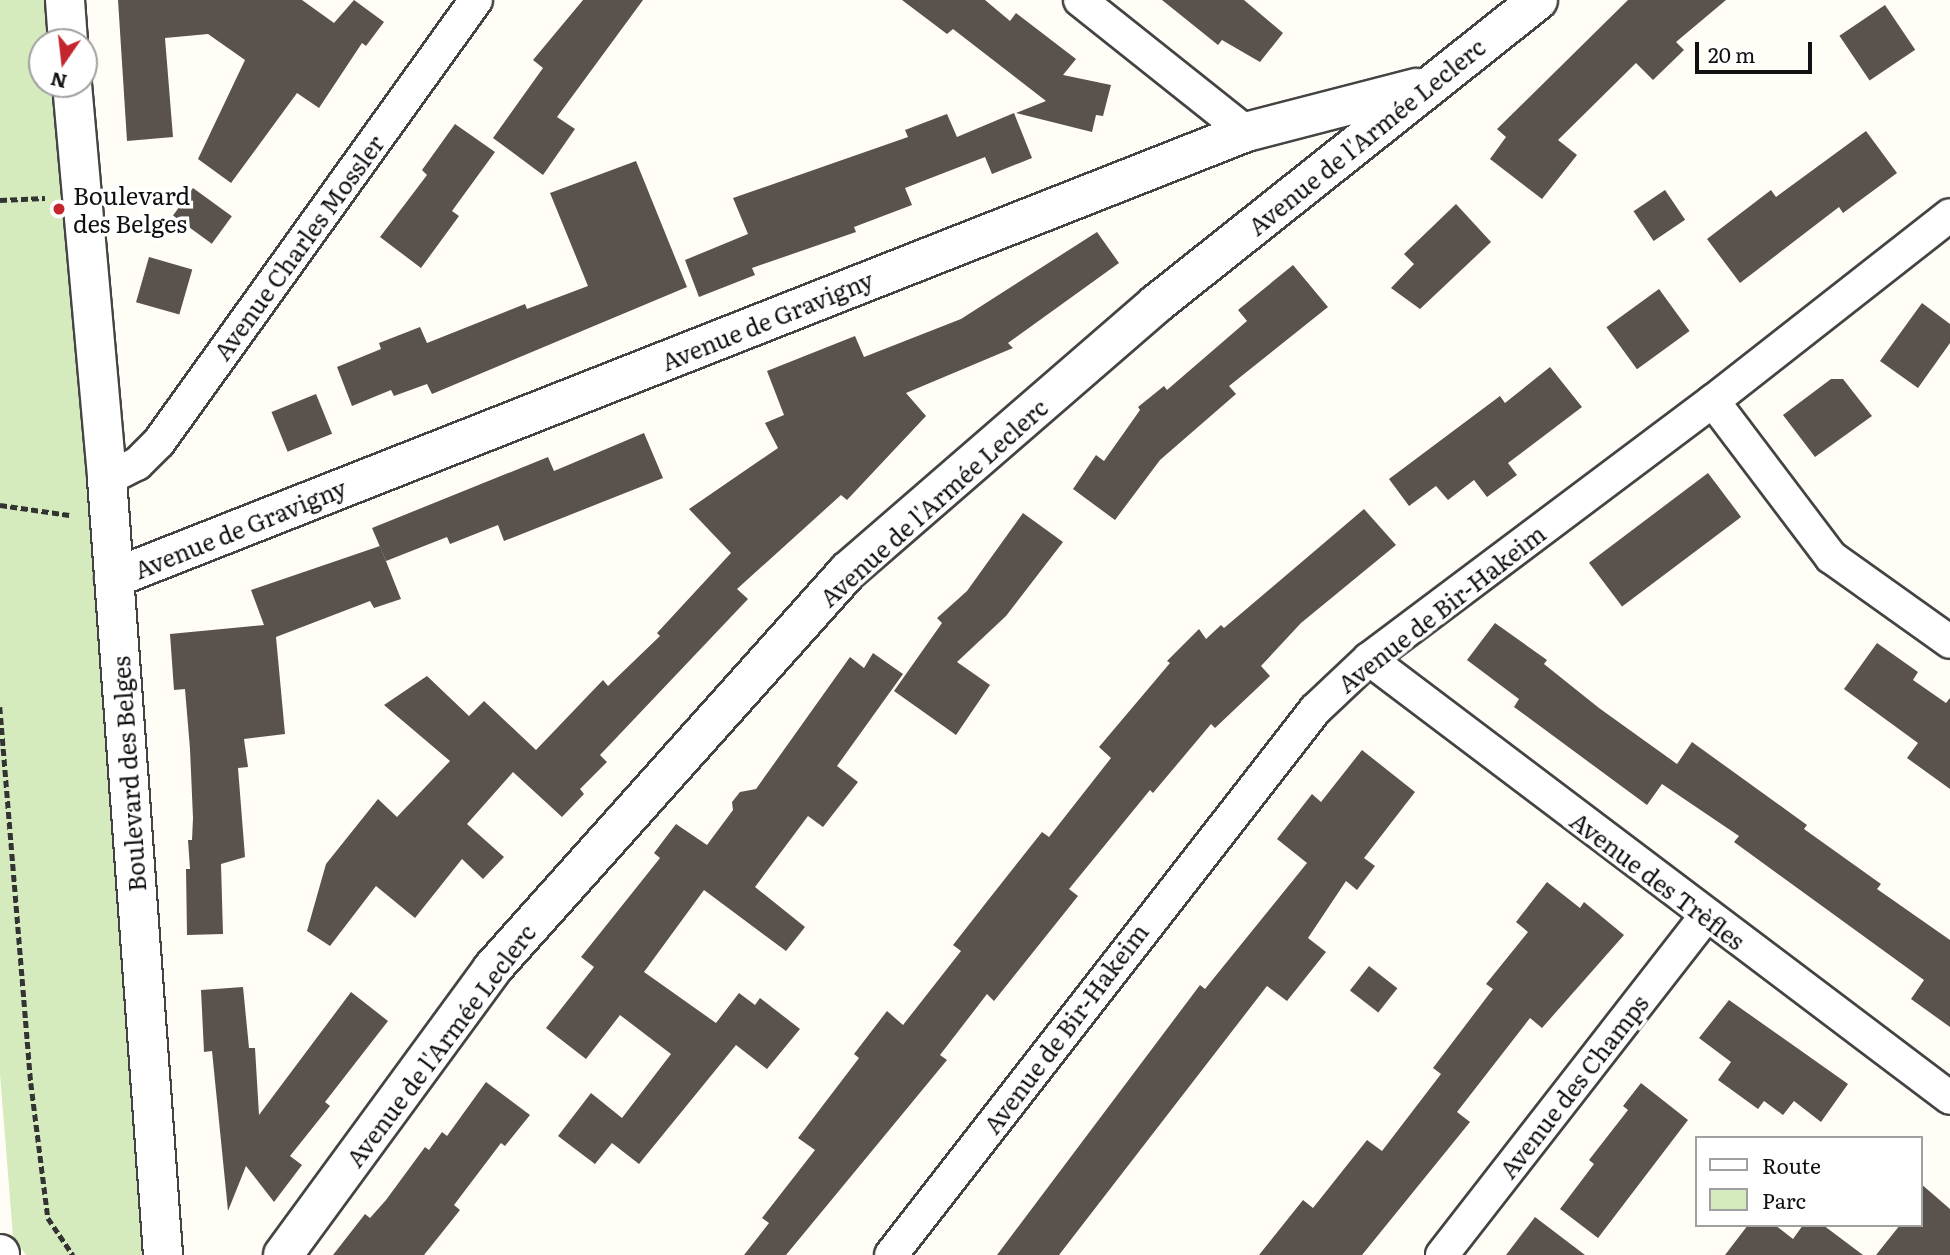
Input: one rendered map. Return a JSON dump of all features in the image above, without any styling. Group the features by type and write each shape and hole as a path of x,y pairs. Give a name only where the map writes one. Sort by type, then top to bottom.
{"street":[{"path":"65,0 67,28"},
{"name":"Avenue Charles Mossler","path":"107,479 137,464 159,442 476,0"},
{"path":"1080,0 1245,132"},
{"name":"Avenue de l'Armée Leclerc","path":"284,1255 492,970 848,571 1156,304 1538,0"},
{"name":"Avenue de Gravigny","path":"114,578 1245,132 1428,85"},
{"name":"Boulevard des Belges","path":"73,98 107,479 163,1255"},
{"name":"Avenue de Bir-Hakeim","path":"891,1255 1315,710 1368,659 1713,401 1950,215"},
{"path":"1713,401 1831,557 1950,642"},
{"name":"Avenue des Trèfles","path":"1368,659 1705,917 1950,1098"},
{"name":"Avenue des Champs","path":"1442,1255 1705,917"}],"path":[{"path":"0,505 72,516"},
{"path":"0,707 31,1083 48,1218 72,1255"}],"green space":[{"path":"0,0 48,0 51,28 28,28 28,98 56,98 151,1255 26,1255 13,1236 0,1074"}],"building":[{"path":"118,0 302,0 334,23 354,0 384,22 366,46 362,43 319,108 297,93 231,183 198,159 245,60 208,34 165,38 173,137 127,141"},
{"path":"583,0 643,0 557,117 575,129 543,175 493,138 543,68 533,60"},
{"path":"902,0 985,0 1010,21 1016,13 1076,59 1063,75 1111,85 1103,116 1096,115 1092,132 1016,113 1046,101 953,29 947,34"},
{"path":"1162,0 1244,0 1283,33 1260,62 1222,40 1218,45"},
{"path":"1628,0 1726,0 1676,42 1684,50 1653,80 1636,63 1558,140 1577,155 1542,199 1490,159 1506,137 1497,129"},
{"path":"1885,5 1915,50 1870,81 1839,36"},
{"path":"1014,113 1032,158 992,174 985,157 905,188 912,205 854,227 856,232 752,268 755,275 699,297 685,260 748,234 733,198 908,137 905,130 947,114 957,137"},
{"path":"455,124 495,152 452,211 459,216 421,268 380,237 427,175 422,170"},
{"path":"1866,131 1897,173 1843,213 1839,207 1740,283 1707,239 1771,190 1776,197"},
{"path":"636,161 687,287 432,394 427,384 394,396 391,390 352,406 337,367 381,349 379,343 420,327 427,343 525,304 527,309 588,286 550,193"},
{"path":"193,188 232,216 212,244 173,216"},
{"path":"1665,190 1685,220 1654,241 1633,211"},
{"path":"1456,204 1491,242 1420,309 1391,288 1414,264 1404,254"},
{"path":"1097,232 1119,263 1008,343 1013,348 906,393 926,416 847,500 841,495 737,589 748,599 600,755 607,762 580,789 584,794 562,817 513,772 467,824 504,857 483,879 462,859 415,918 376,886 330,946 307,931 326,864 378,799 397,817 450,761 384,705 427,676 469,716 484,701 536,750 603,680 608,686 660,636 657,633 731,553 689,509 778,448 765,423 784,415 767,371 855,336 864,357 961,319"},
{"path":"149,257 192,269 179,315 136,302"},
{"path":"1293,265 1328,307 1229,386 1236,394 1160,460 1115,520 1073,489 1096,455 1104,461 1140,410 1138,407 1164,386 1167,390 1247,321 1238,310"},
{"path":"1659,289 1690,331 1637,369 1606,327"},
{"path":"1922,303 1950,324 1950,343 1918,388 1880,361"},
{"path":"1550,367 1582,407 1508,463 1517,475 1487,497 1474,480 1448,500 1436,486 1409,506 1389,479 1500,396 1505,403"},
{"path":"1831,379 1843,379 1872,416 1815,457 1783,415"},
{"path":"316,394 332,434 288,452 271,412"},
{"path":"644,433 663,478 504,541 498,525 450,544 447,537 386,561 372,528 548,457 554,471"},
{"path":"1708,473 1741,517 1622,607 1589,563"},
{"path":"1364,509 1396,545 1301,623 1261,666 1270,676 1215,728 1211,724 1153,793 1150,790 1069,889 1078,896 994,1001 987,994 940,1055 947,1060 786,1255 744,1255 769,1223 762,1218 815,1150 798,1138 859,1058 854,1054 887,1011 903,1025 961,951 953,945 1042,832 1049,837 1111,758 1099,747 1170,663 1167,661 1199,629 1206,639 1221,625 1224,628"},
{"path":"1023,513 1063,542 1006,616 957,662 990,685 956,735 894,691 942,623 937,618 967,591"},
{"path":"380,546 401,599 374,608 370,601 276,637 285,734 244,739 248,767 238,768 245,857 221,864 223,934 187,935 186,869 190,869 188,840 192,840 193,818 190,749 185,689 174,690 170,634 264,625 251,590"},
{"path":"1495,623 1547,660 1544,664 1599,708 1677,764 1692,742 1807,825 1804,829 1881,884 1877,889 1950,940 1950,1027 1911,999 1924,980 1734,842 1739,836 1662,784 1647,805 1514,707 1519,699 1467,660"},
{"path":"1877,643 1918,672 1913,680 1946,703 1950,698 1950,789 1907,758 1918,743 1844,689"},
{"path":"873,653 903,674 837,766 858,782 823,827 808,816 755,887 805,927 786,951 704,890 644,972 716,1023 739,993 755,1005 760,998 800,1029 767,1069 736,1045 639,1164 612,1143 595,1164 558,1136 591,1093 622,1118 671,1054 620,1015 586,1059 546,1028 594,967 581,957 660,858 654,853 676,824 707,845 733,810 732,802 740,792 756,789 850,657 864,668"},
{"path":"1362,750 1415,792 1364,858 1375,866 1357,890 1346,881 1308,938 1326,952 1287,1001 1267,986 1059,1255 997,1255 1200,985 1205,989 1307,863 1277,839 1312,794 1321,802"},
{"path":"1547,882 1580,908 1584,902 1624,935 1542,1028 1530,1018 1457,1112 1470,1122 1362,1255 1259,1255 1303,1200 1313,1208 1367,1140 1382,1151 1441,1074 1433,1068 1493,989 1486,984 1528,932 1516,922"},
{"path":"1369,966 1397,988 1378,1013 1350,990"},
{"path":"243,987 249,1048 255,1048 259,1115 351,992 388,1021 325,1102 330,1106 290,1156 302,1165 274,1202 246,1166 228,1211 212,1051 204,1052 201,990"},
{"path":"1729,1000 1848,1084 1821,1122 1794,1101 1783,1115 1764,1101 1758,1109 1718,1080 1731,1062 1699,1038"},
{"path":"486,1082 530,1115 505,1146 501,1143 454,1205 460,1210 424,1255 333,1255 365,1214 370,1218 386,1200 425,1147 429,1150 442,1132 447,1136"},
{"path":"1641,1083 1688,1120 1598,1238 1560,1209 1594,1164 1589,1160 1628,1110 1623,1106"},
{"path":"1922,1185 1950,1209 1950,1255 1876,1255 1898,1227 1922,1227"},
{"path":"1535,1217 1585,1255 1506,1255"},
{"path":"1746,1227 1778,1227 1793,1239 1802,1227 1826,1227 1863,1255 1725,1255"}],"place":[{"name":"Boulevard des Belges","path":"59,209"}]}
